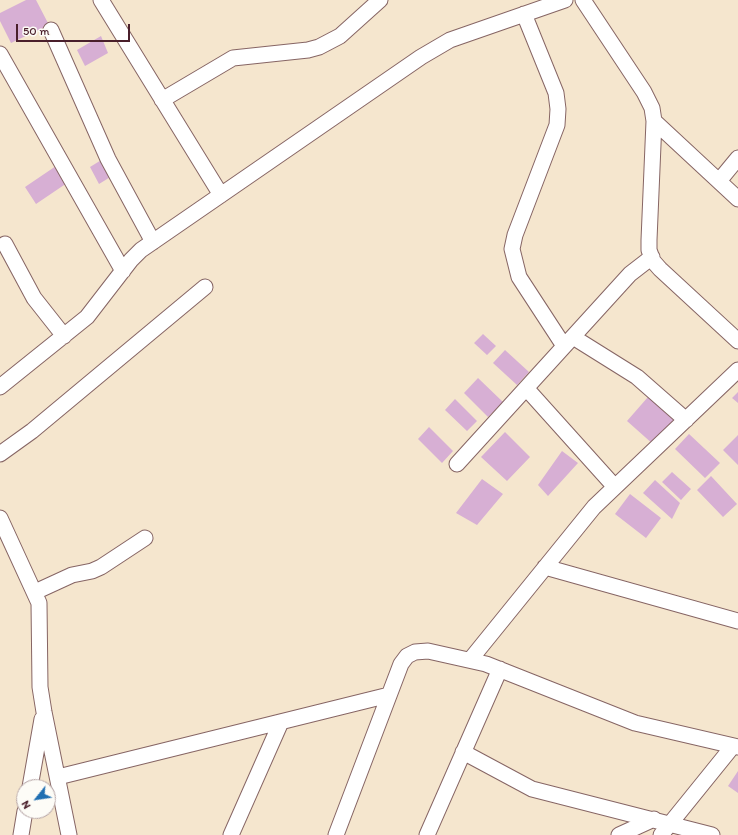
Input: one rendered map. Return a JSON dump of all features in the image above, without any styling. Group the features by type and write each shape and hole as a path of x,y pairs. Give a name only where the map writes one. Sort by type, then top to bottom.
{"street":[{"path":"100,0 221,195"},
{"path":"162,100 233,58 308,50 320,47 340,36 380,0"},
{"path":"1,383 87,317 141,250 436,47 450,40 565,0"},
{"path":"583,0 644,92 652,108 654,121 649,240 652,257 660,269 738,341"},
{"path":"524,14 556,93 558,109 557,125 515,235 512,249 519,276 569,342 637,377 686,420"},
{"path":"51,30 108,159 153,242"},
{"path":"0,54 123,271"},
{"path":"654,121 738,199"},
{"path":"719,181 738,158"},
{"path":"5,244 34,298 64,336"},
{"path":"457,464 630,274 652,257"},
{"path":"0,454 32,431 205,287"},
{"path":"470,660 594,507 738,370"},
{"path":"526,388 615,487"},
{"path":"0,518 34,592 40,609 40,673 44,712 69,835"},
{"path":"34,592 72,574 97,569 145,538"},
{"path":"545,567 738,621"},
{"path":"336,835 401,664 407,656 415,652 428,651 470,660 500,669 635,723 735,747 666,829"},
{"path":"427,835 500,669"},
{"path":"58,777 389,695"},
{"path":"31,779 44,712"},
{"path":"231,835 281,722"},
{"path":"464,752 532,789 654,819 666,829 712,835"},
{"path":"21,835 24,819"},
{"path":"618,835 654,819"}],"building":[{"path":"26,0 36,0 49,25 11,43 0,21 0,13"},
{"path":"101,36 108,53 85,66 77,50"},
{"path":"103,159 112,176 99,184 90,167"},
{"path":"56,166 67,183 36,204 25,187"},
{"path":"483,334 496,346 487,355 474,343"},
{"path":"505,350 529,372 517,385 493,363"},
{"path":"478,378 503,402 488,417 464,393"},
{"path":"738,392 738,403 732,398"},
{"path":"648,397 676,421 654,445 627,421"},
{"path":"455,399 477,421 467,431 445,410"},
{"path":"429,427 453,451 442,463 418,439"},
{"path":"505,432 530,457 507,481 481,457"},
{"path":"689,434 720,463 705,478 675,449"},
{"path":"738,435 738,465 723,450"},
{"path":"562,451 578,463 548,496 538,485"},
{"path":"672,472 691,489 681,500 662,482"},
{"path":"711,476 737,504 723,517 697,490"},
{"path":"482,479 503,494 477,525 456,513"},
{"path":"655,480 680,503 672,519 643,493"},
{"path":"630,494 661,518 646,538 615,514"},
{"path":"738,771 738,793 728,786"}]}
